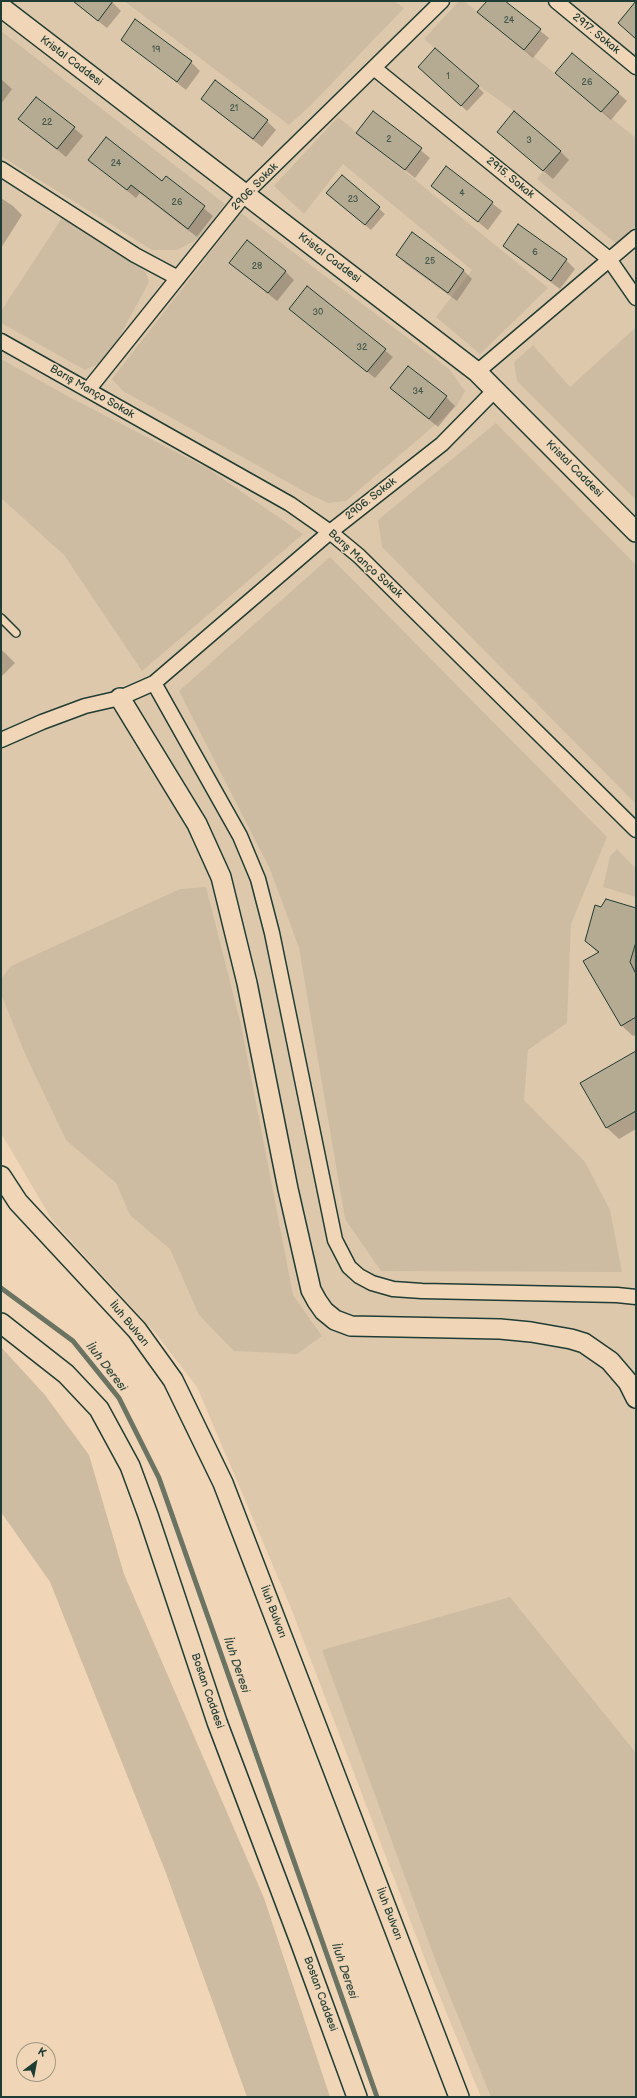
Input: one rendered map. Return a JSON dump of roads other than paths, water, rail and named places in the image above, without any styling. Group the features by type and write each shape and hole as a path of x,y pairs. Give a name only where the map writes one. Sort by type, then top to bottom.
{"street":[{"name":"2906. Sokak","path":"88,390 245,194 442,1"},
{"name":"2917. Sokak","path":"556,1 636,67"},
{"name":"Kristal Caddesi","path":"1,8 477,372 636,532"},
{"name":"2915. Sokak","path":"374,68 609,259 636,298"},
{"path":"1,169 135,255 178,278"},
{"path":"477,372 636,237"},
{"name":"Barış Manço Sokak","path":"1,341 290,504 330,532 359,556 636,830"},
{"name":"2906. Sokak","path":"1,740 42,722 85,706 120,698 154,683 330,532 442,444 495,390"},
{"path":"154,683 240,836 258,879 272,933 335,1240 349,1267 359,1276 372,1283 393,1289 422,1292 617,1295 636,1297"},
{"path":"120,698 197,824 221,877 248,983 288,1189 311,1290 324,1311 336,1320 351,1326 500,1329 550,1335 578,1341 597,1350 610,1361 628,1382 636,1398"},
{"name":"İluh Bulvarı","path":"1,1176 18,1202 137,1330 176,1387 223,1483 460,2097"},
{"name":"Bostan Caddesi","path":"1,1323 66,1374 99,1409 130,1466 148,1515 216,1722 301,1944 357,2097"}],"lane":[{"path":"1,618 16,633"}],"waterway":[{"name":"İluh Deresi","path":"1,1288 73,1341 119,1398 159,1478 377,2097"}]}
